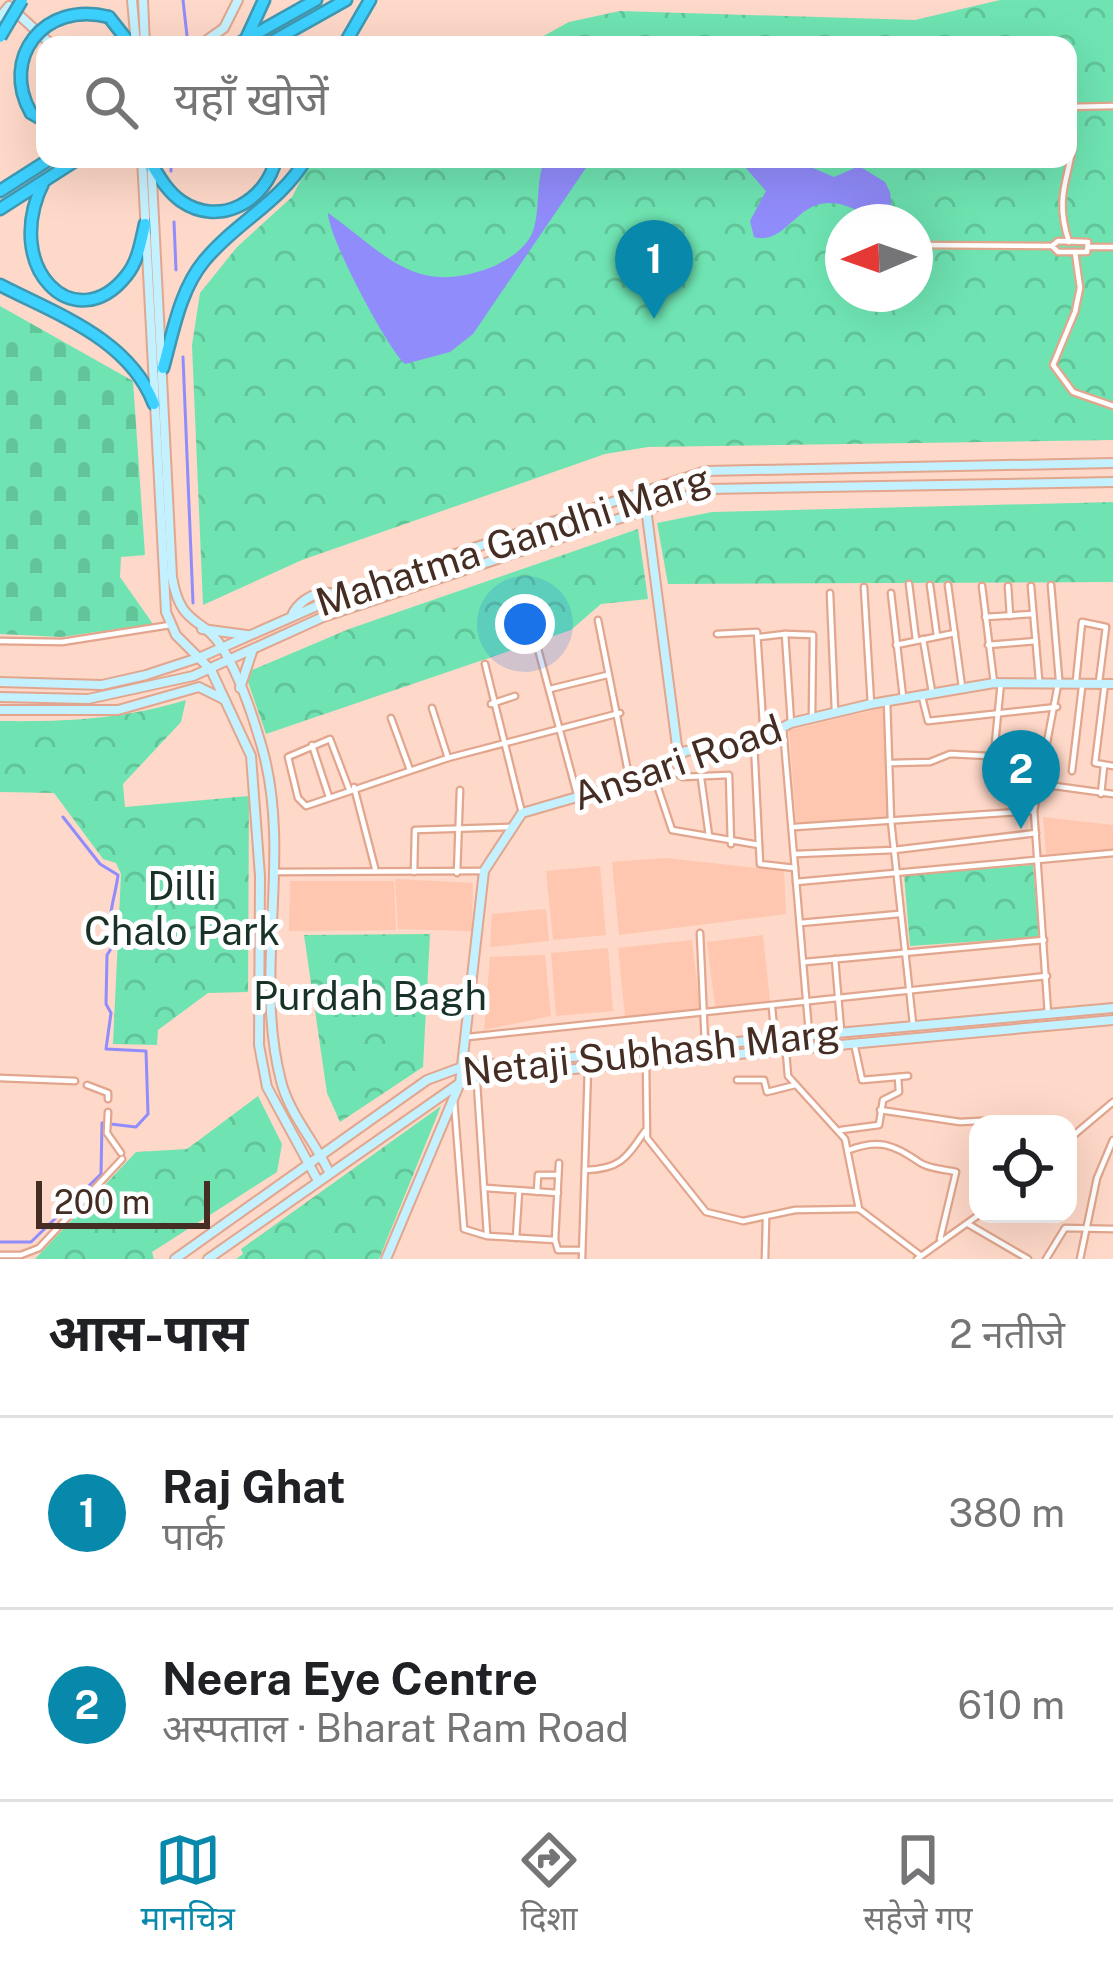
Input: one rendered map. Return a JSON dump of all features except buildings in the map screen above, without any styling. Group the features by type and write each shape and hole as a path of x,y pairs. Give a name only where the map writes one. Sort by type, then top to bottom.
{"highway":[{"path":"0,37 22,0"},
{"path":"244,36 264,0"},
{"path":"252,36 316,0"},
{"path":"282,36 346,0"},
{"path":"349,36 370,0"},
{"path":"56,5 80,4 102,12 125,36"},
{"path":"36,116 12,87 9,56 17,33 40,10"},
{"path":"0,191 36,168"},
{"path":"0,209 64,168"},
{"path":"154,168 183,203 221,212 257,195 271,168"},
{"path":"157,369 190,280 206,258 281,196 300,168"},
{"path":"44,181 17,226 18,253 30,277 51,293 77,299 104,294 125,278 146,224"},
{"path":"0,284 131,362 154,404"}],"main road":[{"path":"132,0 133,36"},
{"path":"143,0 145,36"},
{"path":"213,36 224,28 238,0"},
{"path":"0,17 9,5 42,36"},
{"path":"148,168 146,224 172,577 183,614 223,648 264,755 274,872 268,988 273,1042 282,1087 328,1170"},
{"path":"149,168 161,338 154,404 164,597 170,625 211,670 251,756 257,801 259,1027 267,1088 317,1179"},
{"name":"Mahatma Gandhi Marg","path":"0,682 102,685 201,657 337,594 623,494 706,471 1113,464"},
{"name":"Mahatma Gandhi Marg","path":"0,697 88,700 193,676 341,611 646,508 731,486 1113,482"},
{"path":"646,508 678,754"},
{"path":"201,629 249,635"},
{"path":"239,690 242,668 253,651"},
{"path":"193,676 218,686"},
{"name":"Ansari Road","path":"386,1259 460,1083 484,872 522,813 630,782 653,773 678,754 759,740 836,711 997,682 1106,683"},
{"path":"155,686 159,700"},
{"path":"0,710 103,712 218,686"},
{"path":"203,687 226,700"},
{"name":"Netaji Subhash Marg","path":"175,1259 427,1080 462,1067 1113,1009"},
{"name":"Netaji Subhash Marg","path":"209,1259 328,1170 460,1083 588,1067 1113,1020"}],"street":[{"path":"1077,108 1113,106"},
{"path":"1067,168 1059,203 1069,242"},
{"path":"933,245 1088,252 1088,242 1052,247"},
{"path":"1088,247 1113,247"},
{"path":"1075,252 1080,288 1076,312 1053,365 1073,392 1113,406"},
{"path":"909,584 928,722 1058,707"},
{"path":"931,585 937,636"},
{"path":"948,585 962,687"},
{"path":"982,586 997,682 994,756"},
{"path":"1008,586 1010,616"},
{"path":"1031,586 1040,680"},
{"path":"1048,1014 1034,812 1058,707 1051,586"},
{"path":"864,587 871,704"},
{"path":"830,593 836,711"},
{"path":"891,593 903,697"},
{"path":"985,617 1033,614"},
{"path":"598,620 630,782"},
{"path":"1072,771 1082,622 1106,627 1106,683 1095,760 1113,766"},
{"path":"0,640 62,642 170,625"},
{"path":"717,634 752,628 758,638 762,866 795,868"},
{"path":"896,645 955,633"},
{"path":"785,634 792,827 809,1035"},
{"path":"758,638 813,635 812,718"},
{"path":"988,645 1036,641"},
{"path":"538,649 578,798"},
{"path":"485,664 491,704 522,813"},
{"path":"550,689 607,674"},
{"path":"491,704 515,696"},
{"path":"887,701 895,873 913,1026"},
{"path":"433,708 448,758"},
{"path":"376,871 368,824 352,788 332,741 288,758 303,806 352,788 448,758 620,713"},
{"path":"392,718 410,770"},
{"path":"312,745 329,797"},
{"path":"892,763 930,762 950,754 1045,758"},
{"path":"662,765 683,777 729,775 731,844"},
{"path":"1102,794 1104,766"},
{"path":"653,773 670,828 731,844 759,844"},
{"path":"701,776 710,836"},
{"path":"1040,784 1113,794"},
{"path":"457,873 460,790"},
{"path":"792,827 1034,812"},
{"path":"414,872 416,830 511,827"},
{"path":"794,854 894,850 1036,833"},
{"path":"796,882 1113,854"},
{"path":"274,872 484,872"},
{"path":"800,923 899,914"},
{"path":"700,933 705,1044"},
{"path":"803,962 1044,940"},
{"path":"835,959 841,1032"},
{"path":"467,1037 1047,976"},
{"path":"771,1005 775,1038"},
{"path":"854,1043 862,1080 908,1076"},
{"path":"786,1050 786,1069 795,1085 841,1130 859,1209"},
{"path":"584,1170 610,1169 628,1159 645,1131 646,1062"},
{"path":"582,1259 591,1098 588,1067"},
{"path":"841,1130 879,1125 883,1100 896,1097 898,1077"},
{"path":"0,1078 75,1081"},
{"path":"736,1080 760,1079 767,1092 795,1085"},
{"path":"477,1084 487,1236"},
{"path":"87,1085 108,1093 108,1099"},
{"path":"454,1100 464,1229 487,1236 555,1240"},
{"path":"1077,1132 1113,1102"},
{"path":"880,1110 969,1122"},
{"path":"0,1255 21,1256 39,1248 122,1156 107,1129 108,1115"},
{"path":"645,1131 706,1212 733,1221 766,1219 796,1210 859,1209 918,1257 940,1238 968,1225 1028,1259"},
{"path":"1080,1259 1097,1178 1113,1140"},
{"path":"848,1150 878,1142 908,1151 921,1164 956,1172 940,1238"},
{"path":"559,1162 555,1240 558,1250 582,1250"},
{"path":"537,1192 538,1175 558,1175"},
{"path":"486,1188 558,1193"},
{"path":"517,1238 519,1191"},
{"path":"765,1259 766,1219"},
{"path":"1046,1259 1065,1228 1113,1229"}],"shaded area":[{"path":"542,168 586,168 473,334 450,352 405,364 360,292 328,213 403,267 442,277 465,275 498,264 526,243 535,222"},
{"path":"746,168 813,168 834,177 862,168 885,182 890,192 891,204 811,207 780,232 764,238 754,237 750,221 766,191"},
{"path":"883,708 890,816 796,823 789,730"},
{"path":"1043,817 1113,825 1113,849 1046,854"},
{"path":"666,858 784,871 786,914 619,935 612,862"},
{"path":"600,866 606,935 553,940 546,871"},
{"path":"395,879 473,883 472,931 398,929"},
{"path":"290,881 394,881 396,930 289,931"},
{"path":"546,909 549,941 490,947 492,914"},
{"path":"763,935 770,1001 715,1007 707,942"},
{"path":"692,940 700,1009 625,1017 618,948"},
{"path":"608,948 613,1011 556,1016 551,953"},
{"path":"545,955 551,1016 484,1030 490,957"}],"green space":[{"path":"1000,0 1113,0 1113,440 648,447 605,454 302,560 203,605 192,345 200,293 237,247 292,197 307,168 1077,168 1077,36 543,36 569,22 620,11 915,20"},
{"path":"0,306 133,381 145,555 121,557 120,577 153,624 61,637 0,634"},
{"path":"1113,502 1113,582 668,584 657,523 712,512"},
{"path":"638,529 648,599 601,604 571,630 266,734 248,682 252,670 349,629"},
{"name":"Dilli Chalo Park","path":"186,700 181,722 123,784 125,807 249,796 248,992 208,993 158,1030 157,1045 113,1044 121,874 116,863 103,859 54,793 0,792 0,721 94,718"},
{"path":"1033,865 1039,937 910,946 904,875"},
{"name":"Purdah Bagh","path":"430,934 423,1067 340,1122 327,1093 304,935"},
{"path":"258,1096 282,1144 277,1172 152,1252 154,1259 35,1259 136,1152 187,1149"},
{"path":"441,1106 379,1259 236,1259 243,1254 241,1249"}],"waterway":[{"path":"183,0 187,36"},
{"path":"174,222 176,270"},
{"path":"183,357 193,603"},
{"path":"0,1242 31,1242 101,1174 102,1123 136,1127 148,1114 146,1051 106,1049 111,1013 106,1004 107,955 114,944 111,917 118,875 100,864 63,817"}],"place":[{"name":"Raj Ghat","path":"654,319"},
{"name":"Neera Eye Centre","path":"1021,829"}]}
